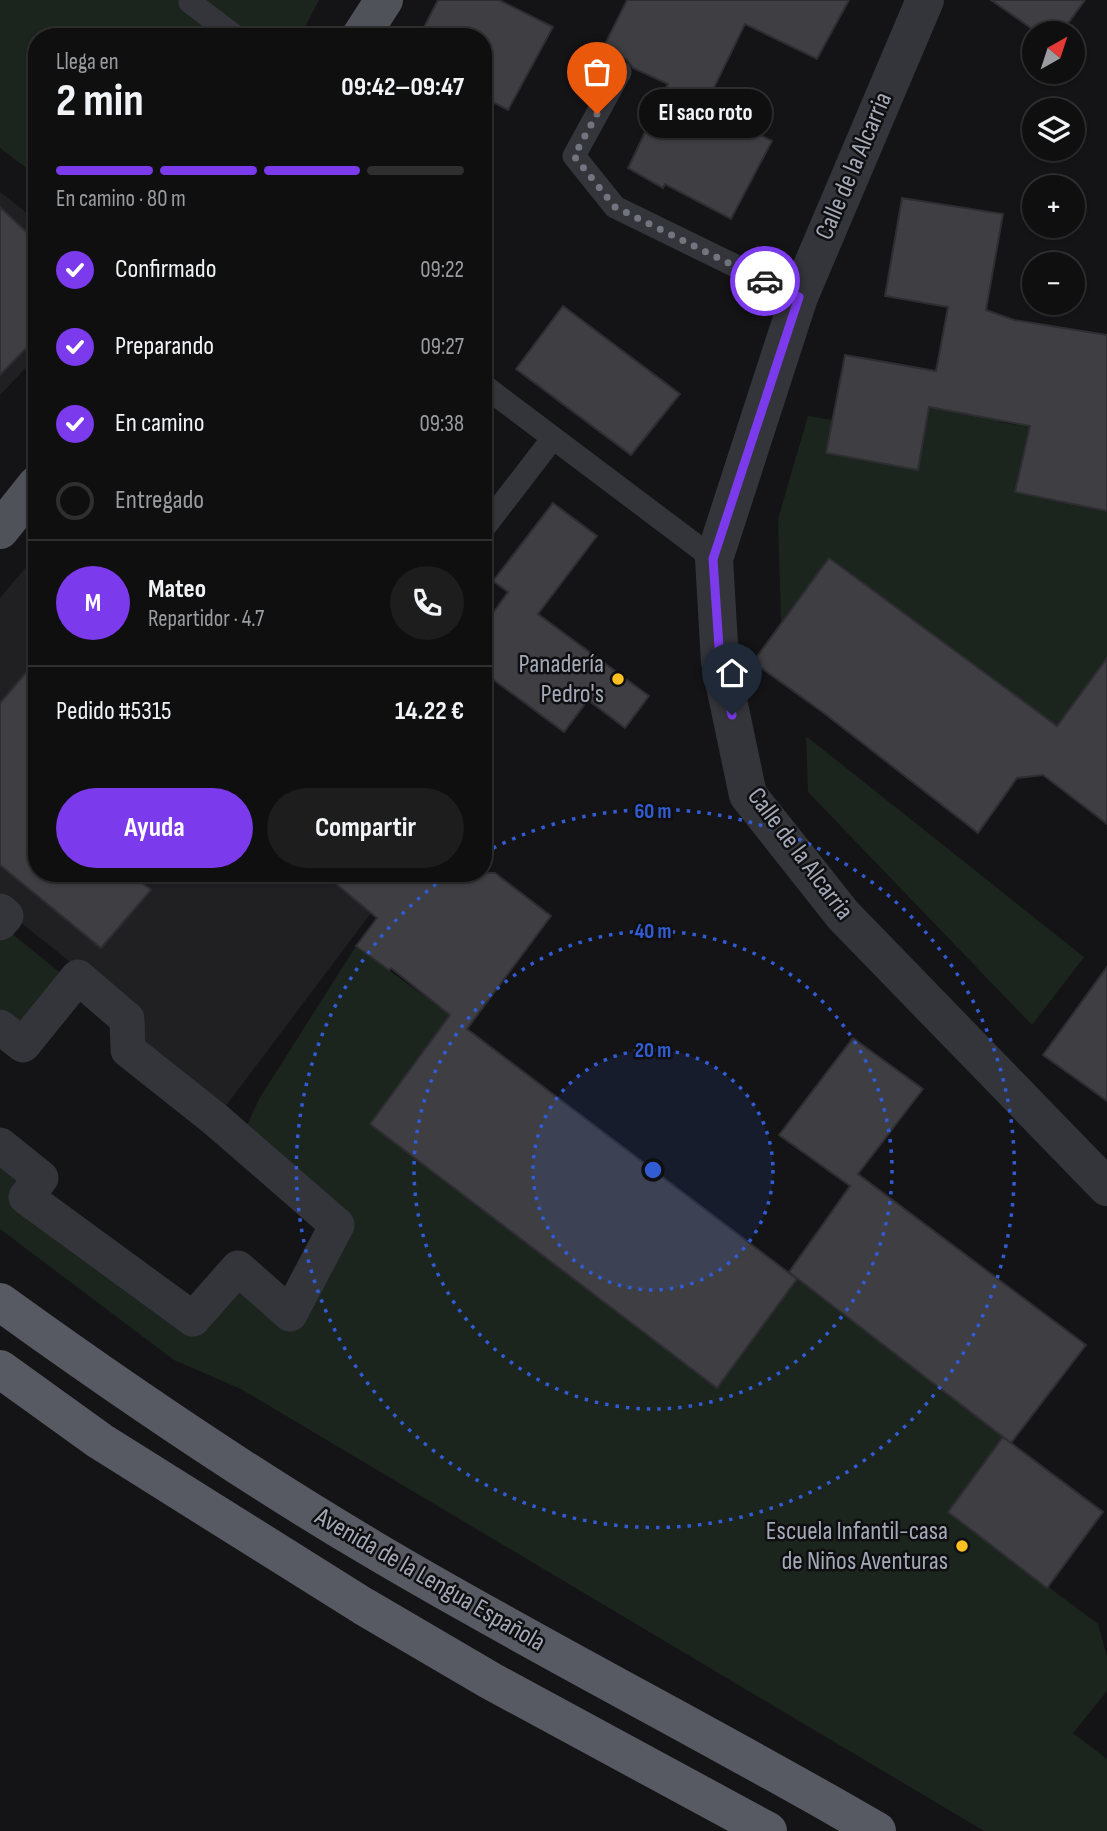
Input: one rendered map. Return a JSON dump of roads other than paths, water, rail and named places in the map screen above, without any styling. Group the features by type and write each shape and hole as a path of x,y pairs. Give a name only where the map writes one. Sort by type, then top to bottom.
{"highway":[{"name":"Avenida de la Lengua Española","path":"0,1303 134,1399 244,1471 375,1551 877,1831"},
{"name":"Avenida de la Lengua Española","path":"0,1369 100,1441 363,1606 491,1681 768,1831"}],"main road":[{"path":"366,28 384,0"},
{"path":"0,530 28,495"}],"street":[{"name":"Calle de la Alcarria","path":"925,0 799,297 713,559 720,662 748,795 843,915 1107,1187"},
{"path":"0,911 6,916 0,923"},
{"path":"0,1027 23,1045 78,977 127,1019 128,1050 215,1119 337,1225 289,1314 238,1268 193,1319 26,1197 41,1178 0,1145"}],"lane":[{"path":"190,2 224,28"},
{"path":"620,72 574,156 615,207 799,297"},
{"path":"492,392 713,559"},
{"path":"492,517 552,438"}],"place":[{"name":"El saco roto","path":"597,114"},
{"name":"Panadería Pedro's","path":"618,679"},
{"name":"Escuela Infantil-casa de Niños Aventuras","path":"962,1546"}]}
